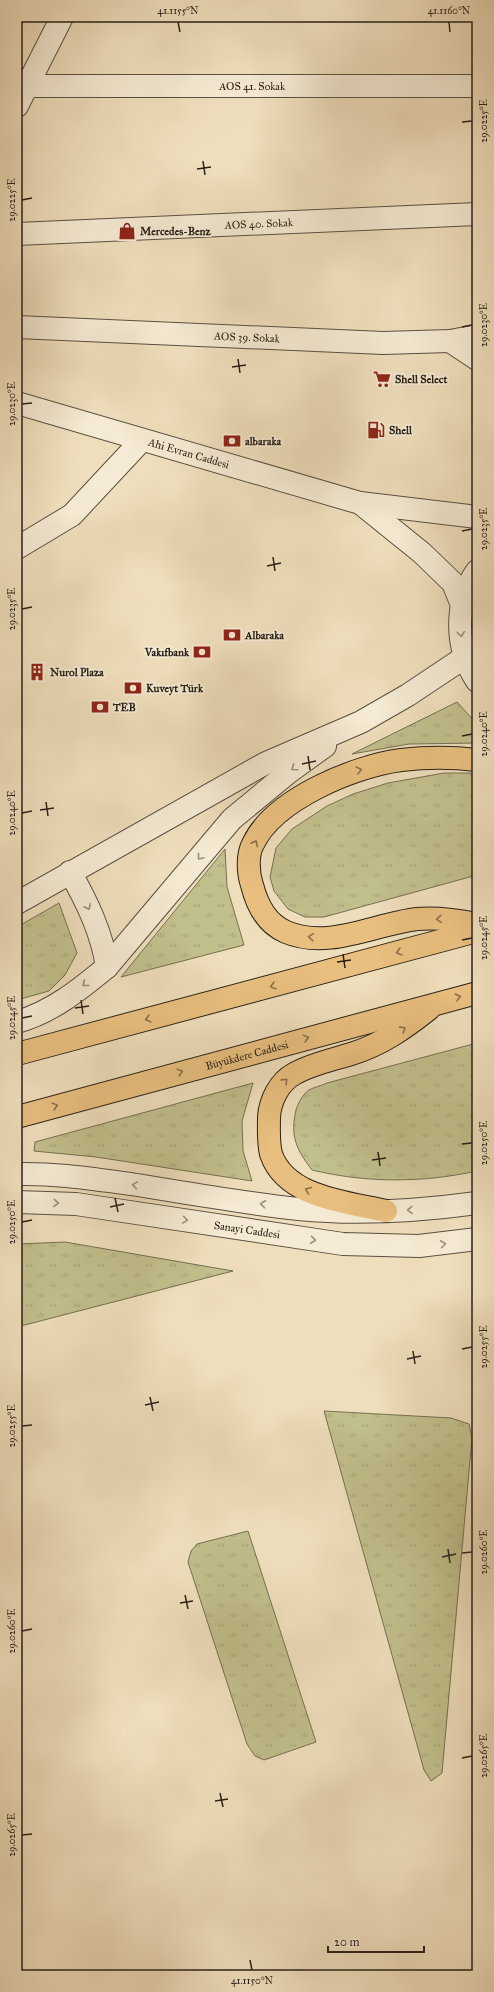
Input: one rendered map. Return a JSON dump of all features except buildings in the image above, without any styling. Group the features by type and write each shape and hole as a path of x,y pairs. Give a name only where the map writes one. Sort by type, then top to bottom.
{"main road":[{"path":"477,760 455,757 401,760 353,772 326,784 289,804 267,823 252,845 248,873 256,902 270,922 286,932 306,938 331,938 417,920 454,919 477,924"},
{"path":"17,1054 477,931"},
{"name":"Büyükdere Caddesi","path":"17,1117 477,993"},
{"path":"386,1211 324,1197 302,1188 284,1174 271,1154 268,1133 269,1112 278,1089 292,1074 320,1063 352,1054 379,1044 408,1026 436,1003"}],"street":[{"path":"17,106 62,17"},
{"name":"AOS 41. Sokak","path":"27,86 477,86"},
{"name":"AOS 40. Sokak","path":"17,234 477,214"},
{"name":"AOS 39. Sokak","path":"17,327 383,343 450,341 477,336"},
{"path":"450,341 477,359"},
{"name":"Ahi Evran Caddesi","path":"17,403 360,503 477,517"},
{"path":"17,548 72,514 142,440"},
{"name":"Ahi Evran Caddesi","path":"360,503 422,553 453,583 462,605"},
{"path":"477,571 471,580 462,605 460,631 465,657 477,681"},
{"path":"17,1022 45,1012 82,987 107,967 232,819 289,772 361,722 408,695 465,657"},
{"path":"17,903 266,763 361,722"},
{"path":"70,872 91,914 104,949 107,967"},
{"path":"17,1174 41,1173 84,1177 298,1209 334,1212 425,1210 477,1203"},
{"name":"Sanayi Caddesi","path":"17,1202 76,1204 343,1244 419,1246 477,1239"}],"green space":[{"path":"457,702 477,724 477,743 409,744 352,754"},
{"path":"444,773 477,773 477,875 324,917 305,917 288,909 274,891 270,877 276,848 292,829 327,806 353,794 388,783"},
{"path":"225,849 227,887 244,945 121,977"},
{"path":"59,903 77,953 65,975 49,991 17,1000 17,927"},
{"path":"477,1043 477,1171 436,1178 394,1180 353,1177 312,1170 298,1149 294,1135 294,1119 298,1104 309,1090 327,1083"},
{"path":"253,1083 242,1121 243,1151 252,1181 96,1157 34,1151 35,1142"},
{"path":"65,1242 233,1271 17,1327 17,1244"},
{"path":"324,1411 451,1418 469,1424 472,1438 442,1773 431,1781 424,1770"},
{"path":"248,1531 316,1742 264,1760 255,1756 247,1744 188,1562 191,1551 197,1544"}],"place":[{"name":"Mercedes-Benz","path":"127,231"},
{"name":"Shell Select","path":"382,379"},
{"name":"Shell","path":"376,430"},
{"name":"albaraka","path":"232,441"},
{"name":"Albaraka","path":"232,635"},
{"name":"Vakıfbank","path":"202,652"},
{"name":"Nurol Plaza","path":"37,672"},
{"name":"Kuveyt Türk","path":"133,688"},
{"name":"TEB","path":"100,707"}]}
